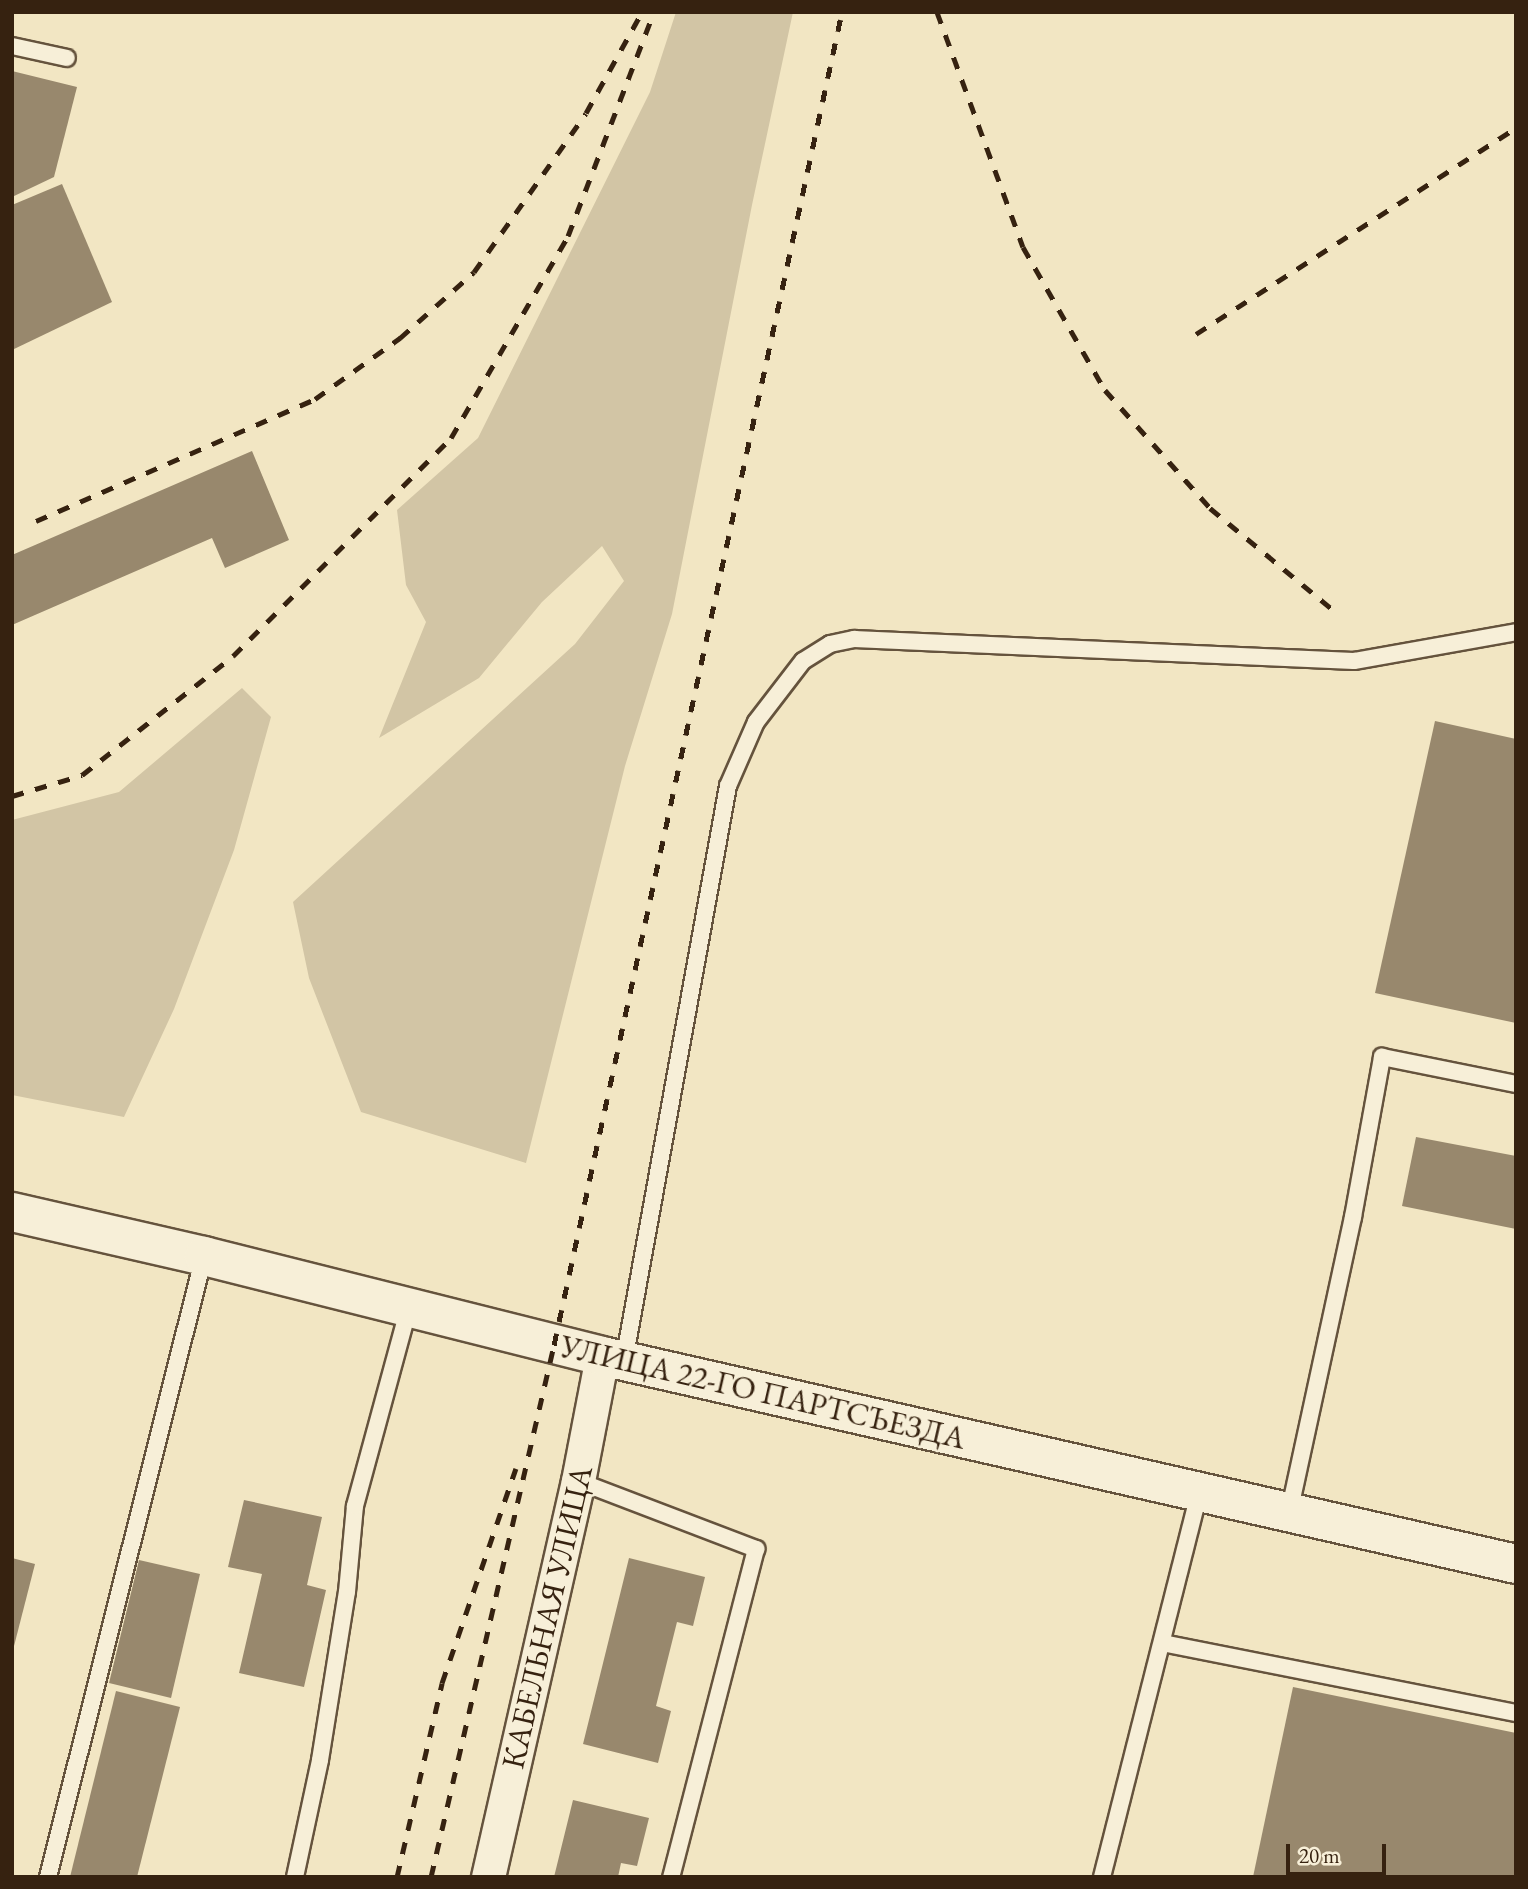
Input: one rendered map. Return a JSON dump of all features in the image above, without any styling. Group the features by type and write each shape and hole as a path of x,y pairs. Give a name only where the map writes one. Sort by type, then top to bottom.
{"street":[{"name":"УЛИЦА 22-ГО ПАРТСЪЕЗДА","path":"12,1212 204,1256 613,1358 1516,1564"},
{"name":"КАБЕЛЬНАЯ УЛИЦА","path":"488,1877 578,1481 613,1358"}],"lane":[{"path":"12,46 67,58"},
{"path":"613,1358 728,786 756,722 803,661 830,644 855,639 1354,661 1516,632"},
{"path":"1289,1513 1353,1217 1382,1057 1516,1084"},
{"path":"48,1877 204,1256"},
{"path":"295,1877 320,1759 347,1592 355,1506 409,1307"},
{"path":"578,1481 756,1549 671,1877"},
{"path":"1102,1877 1199,1493"},
{"path":"1161,1643 1516,1713"}],"shaded area":[{"path":"676,12 793,12 752,205 672,614 625,766 526,1163 361,1112 309,978 293,902 575,644 624,581 602,546 542,602 479,678 379,738 426,622 406,585 397,510 478,438 650,92"},
{"path":"242,688 271,717 234,850 174,1009 124,1117 12,1095 12,820 119,792"}],"building":[{"path":"12,71 77,87 54,177 12,197"},
{"path":"62,184 112,302 12,350 12,205"},
{"path":"252,451 289,540 225,568 212,538 12,625 12,555"},
{"path":"1435,721 1516,739 1516,1023 1375,993"},
{"path":"1416,1137 1516,1156 1516,1229 1402,1206"},
{"path":"244,1500 322,1517 307,1585 326,1590 304,1687 239,1673 262,1574 228,1567"},
{"path":"12,1558 35,1564 13,1650 12,1650"},
{"path":"629,1558 705,1577 693,1626 677,1622 656,1706 671,1711 658,1763 583,1744"},
{"path":"139,1560 200,1574 171,1698 109,1683"},
{"path":"1293,1687 1516,1733 1516,1877 1253,1877"},
{"path":"116,1691 180,1707 137,1877 70,1877"},
{"path":"573,1800 649,1818 637,1866 621,1863 618,1877 554,1877"}],"railway":[{"path":"36,521 315,399 400,338 474,272 586,113 642,12"},
{"path":"12,796 82,775 233,656 451,438 568,236 654,12"},
{"path":"431,1877 554,1345 842,12"},
{"path":"937,12 1023,247 1105,390 1210,508 1338,614"},
{"path":"1196,334 1516,128"},
{"path":"397,1877 442,1683 516,1468"}]}
